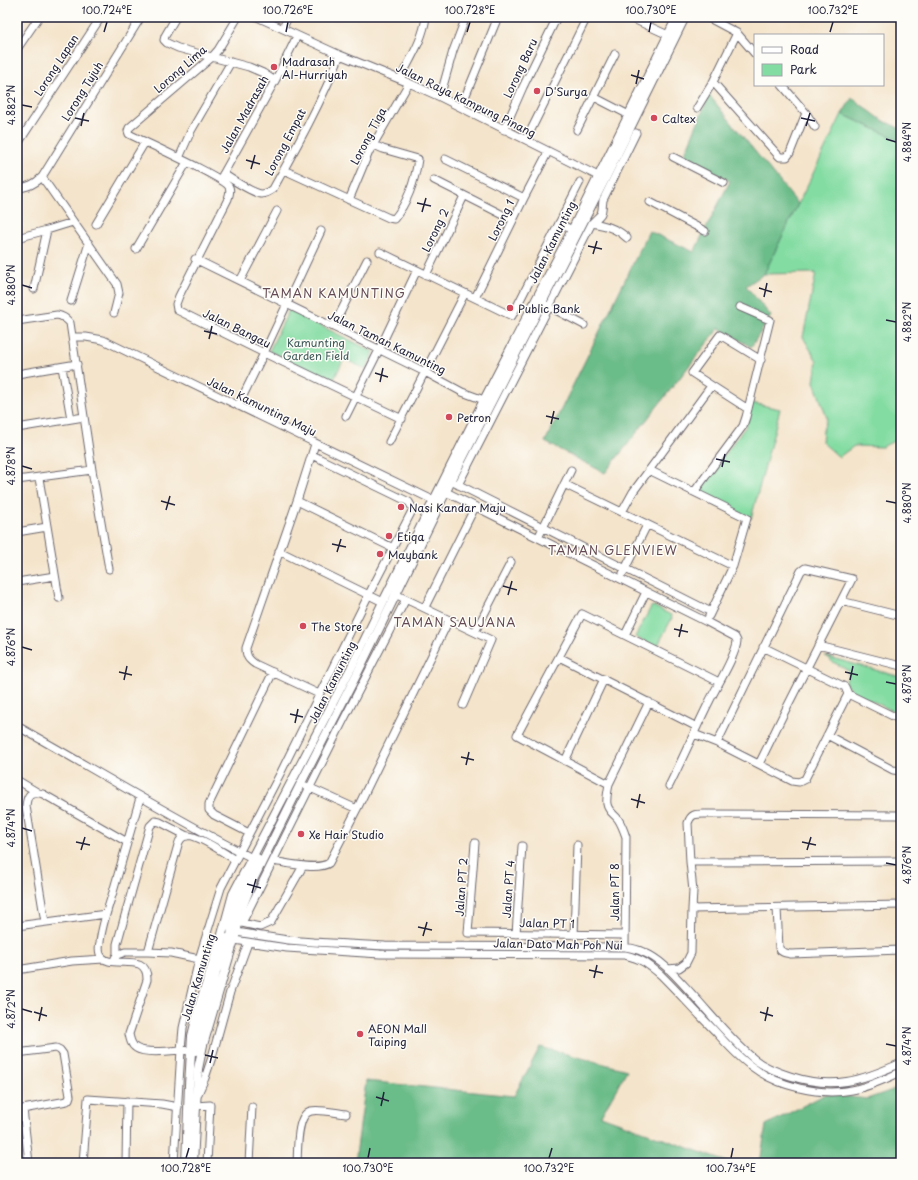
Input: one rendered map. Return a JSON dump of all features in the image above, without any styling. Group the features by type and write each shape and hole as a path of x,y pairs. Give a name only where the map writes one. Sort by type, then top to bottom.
{"main road":[{"name":"Jalan Kamunting","path":"452,481 462,436 484,400 572,230 677,17"},
{"name":"Jalan Kamunting","path":"193,1163 195,1103 198,1069 203,1045 243,905 253,880 358,672 396,594 443,491 452,481 546,305 593,202 685,17"},
{"name":"Jalan Kamunting","path":"186,1163 190,1051 192,1036 230,903 239,882 352,668 383,602 438,502"},
{"path":"190,1067 216,972 228,939 234,936 232,922 236,906 257,857 258,847"}],"street":[{"path":"17,49 39,17"},
{"name":"Lorong Lapan","path":"17,145 101,17"},
{"name":"Lorong Tujuh","path":"42,176 141,17"},
{"path":"176,17 165,36 164,40 167,43 178,48 211,58 231,62 263,73 275,81"},
{"name":"Lorong Lima","path":"144,142 129,134 129,128 211,58 218,50 238,17"},
{"name":"Jalan Raya Kampung Pinang","path":"257,17 340,55 440,97 598,176"},
{"path":"282,28 288,17"},
{"path":"400,79 422,37 426,17"},
{"path":"440,97 453,51 466,17"},
{"path":"461,107 498,17"},
{"name":"Lorong Baru","path":"504,130 557,17"},
{"path":"526,140 586,17"},
{"path":"629,17 668,35"},
{"path":"707,17 737,34 754,53"},
{"path":"697,108 713,82 737,34"},
{"name":"Jalan Madrasah","path":"221,177 275,81 297,36"},
{"path":"578,130 615,54"},
{"name":"Lorong Empat","path":"221,177 262,194 268,193 273,189 332,74 340,55"},
{"path":"179,158 191,131 231,62"},
{"path":"713,82 780,156 787,156 790,153 806,113"},
{"name":"Lorong Tiga","path":"349,200 369,152 409,83"},
{"path":"783,86 815,126"},
{"path":"594,97 628,115"},
{"path":"584,325 546,305 592,224 601,216 603,209 602,203 605,195 636,133"},
{"path":"96,224 144,142 221,177 230,188 228,199 197,259"},
{"path":"284,170 394,219 406,201 412,186 418,159 374,145"},
{"name":"Lorong 1","path":"475,298 548,152"},
{"path":"673,157 724,183"},
{"path":"445,159 524,198"},
{"path":"136,249 187,162"},
{"path":"17,189 36,183 42,176 117,284 119,293 114,313"},
{"path":"434,180 513,220"},
{"path":"380,252 512,316 580,182"},
{"name":"Lorong 2","path":"426,275 464,196"},
{"path":"593,202 602,203"},
{"path":"650,202 705,231"},
{"path":"240,281 277,211"},
{"path":"17,238 73,222"},
{"path":"560,223 572,230"},
{"path":"592,224 610,227 627,238"},
{"path":"34,289 47,230"},
{"path":"238,406 321,231"},
{"path":"71,301 89,243"},
{"name":"Jalan Taman Kamunting","path":"197,259 425,372 462,392 484,400"},
{"name":"Jalan Bangau","path":"197,259 176,304 177,310 402,419"},
{"path":"333,327 367,260"},
{"path":"346,416 417,270"},
{"path":"530,281 542,288"},
{"path":"390,442 464,293"},
{"path":"694,492 743,426 761,360 770,320 740,308"},
{"path":"17,321 57,315 66,318 70,323 109,570"},
{"path":"748,409 692,373 720,335 761,360"},
{"name":"Jalan Kamunting Maju","path":"72,337 86,337 103,340 315,444 438,502"},
{"path":"17,374 77,364"},
{"path":"62,367 72,419"},
{"path":"622,512 633,492 711,386"},
{"path":"17,428 84,417"},
{"path":"315,444 297,501 246,648 246,653 254,664 319,694"},
{"path":"174,1163 183,1028 199,959 220,888 281,772 392,548 413,509 409,502 312,455"},
{"path":"17,480 92,470"},
{"path":"538,538 571,470"},
{"path":"649,470 747,518 733,566 707,622"},
{"path":"39,478 59,598"},
{"path":"452,481 711,612"},
{"path":"564,484 733,566"},
{"path":"443,491 620,578 735,637 738,641 735,651 669,786"},
{"path":"297,501 392,548"},
{"path":"424,608 475,506"},
{"path":"620,578 646,525"},
{"path":"17,532 47,527"},
{"path":"279,551 383,602"},
{"path":"475,632 511,562"},
{"path":"717,743 801,571 805,568 852,579 759,764"},
{"path":"17,582 55,576"},
{"path":"625,635 646,592"},
{"path":"396,594 491,640 463,705"},
{"path":"303,866 271,922 260,927 242,922 406,599"},
{"path":"841,601 901,616"},
{"path":"649,702 609,784 517,735 582,614 719,682"},
{"path":"273,861 320,867 328,864 357,809 449,620"},
{"path":"818,645 901,666"},
{"path":"763,647 845,687 848,694 901,720"},
{"path":"559,656 649,702 717,743 792,781 799,782 805,779 848,694"},
{"path":"248,833 214,815 209,810 209,804 273,672"},
{"path":"566,761 604,679"},
{"path":"17,726 83,763 140,798 252,858"},
{"path":"827,736 893,770 901,771"},
{"path":"17,780 127,842"},
{"path":"301,783 357,809"},
{"name":"Jalan PT 8","path":"609,784 606,798 607,805 623,828 626,837 625,935 631,957"},
{"path":"37,792 28,796 26,806 45,922"},
{"path":"104,960 101,955 100,944 106,914 140,798"},
{"path":"675,976 679,968 686,962 691,953 693,891 688,823 690,817 696,814 901,815"},
{"path":"115,959 117,944 150,826 155,821 160,822 187,836 197,838 235,860"},
{"path":"177,831 185,822"},
{"path":"148,952 178,845 180,840 187,836"},
{"name":"Jalan PT 2","path":"468,933 475,842"},
{"path":"574,934 577,845"},
{"name":"Jalan PT 4","path":"516,934 522,846"},
{"path":"690,862 901,861"},
{"path":"692,909 901,905"},
{"path":"777,908 779,948 780,951 784,953 901,950"},
{"path":"17,926 106,914"},
{"name":"Jalan PT 1","path":"468,933 625,935"},
{"name":"Jalan Dato Mah Poh Nui","path":"234,936 248,942 312,951 380,954 625,955 640,960 661,975 736,1053 752,1067 772,1078 813,1091 839,1092 868,1086 901,1072"},
{"name":"Jalan Dato Mah Poh Nui","path":"234,936 385,946 629,948 643,952 668,969 740,1047 756,1060 774,1070 798,1079 814,1082 838,1083 851,1082 865,1078 901,1063"},
{"path":"206,1163 210,1105 195,1103 212,1057 230,992 248,942"},
{"path":"115,959 125,952 171,953 199,959"},
{"path":"17,970 72,961 115,959 136,963 141,966 147,974 147,980 129,1034 132,1044 141,1050 166,1052 181,1050 190,1051"},
{"path":"668,969 679,968"},
{"path":"17,1054 56,1048 60,1050 63,1054 70,1096 70,1099 67,1101 20,1110 29,1163"},
{"path":"83,1163 88,1099 162,1104 178,1107"},
{"path":"126,1163 127,1101"},
{"path":"249,1163 252,1107"},
{"path":"297,1163 300,1124 306,1112 312,1110 346,1114"}],"green space":[{"path":"709,95 798,204 764,274 746,286 771,316 751,347 719,328 605,473 545,442 649,231 694,252 730,181 683,158"},
{"path":"852,98 882,120 901,129 901,141 842,114"},
{"path":"842,114 901,141 901,440 894,441 882,447 854,446 839,457 822,442 823,430 827,418 814,382 817,361 803,337 816,273 764,274"},
{"name":"Kamunting Garden Field","path":"289,310 374,352 366,369 344,359 333,381 269,351"},
{"path":"752,403 780,409 751,519 703,494 702,485 746,426"},
{"path":"653,606 671,615 672,618 657,647 635,637 651,607"},
{"path":"825,656 901,677 901,715 852,691 845,684 849,671"},
{"path":"540,1047 627,1070 601,1116 730,1163 355,1163 366,1081 514,1096"},
{"path":"901,1087 901,1163 760,1163 766,1125 826,1094 867,1099"}],"place":[{"name":"Madrasah Al-Hurriyah","path":"274,67"},
{"name":"D'Surya","path":"537,91"},
{"name":"Caltex","path":"654,118"},
{"name":"Public Bank","path":"510,308"},
{"name":"Petron","path":"449,417"},
{"name":"Nasi Kandar Maju","path":"401,507"},
{"name":"Etiqa","path":"389,536"},
{"name":"Maybank","path":"380,554"},
{"name":"The Store","path":"303,626"},
{"name":"Xe Hair Studio","path":"301,834"},
{"name":"AEON Mall Taiping","path":"360,1034"}],"district":[{"name":"TAMAN KAMUNTING","path":"334,293"},
{"name":"TAMAN GLENVIEW","path":"613,550"},
{"name":"TAMAN SAUJANA","path":"455,622"}]}
